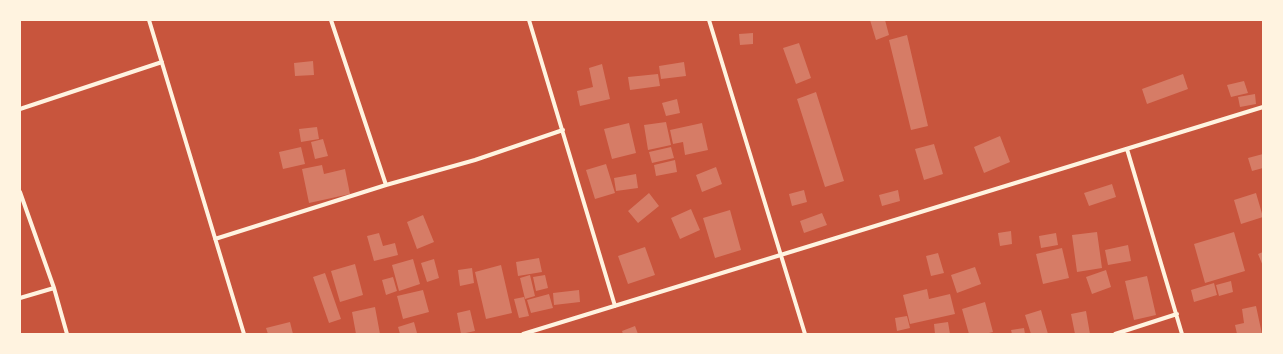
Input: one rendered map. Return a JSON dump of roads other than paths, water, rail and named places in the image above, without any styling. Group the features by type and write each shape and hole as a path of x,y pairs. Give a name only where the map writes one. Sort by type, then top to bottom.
{"street":[{"path":"149,20 244,334"},
{"path":"332,20 386,186"},
{"path":"529,20 615,306"},
{"path":"709,20 805,334"},
{"path":"20,109 162,62"},
{"path":"523,334 1263,107"},
{"path":"215,239 475,160 563,130"},
{"path":"1127,149 1182,334"},
{"path":"20,192 54,288 67,334"},
{"path":"20,298 54,288"},
{"path":"1115,334 1177,314"}]}
